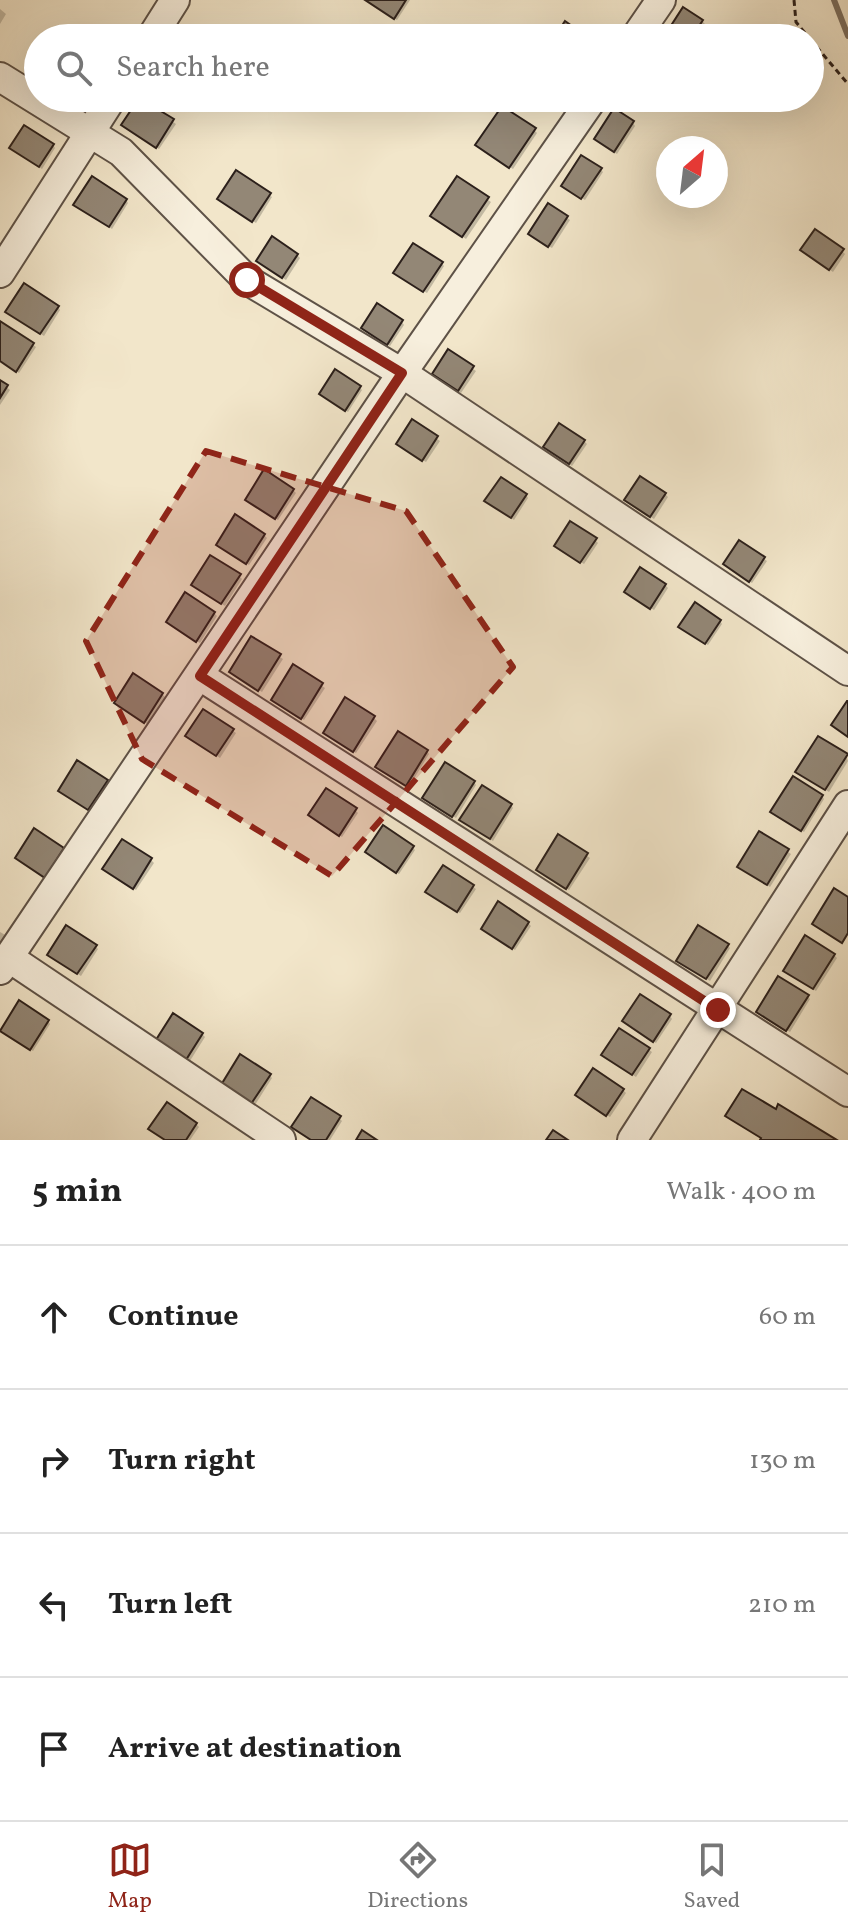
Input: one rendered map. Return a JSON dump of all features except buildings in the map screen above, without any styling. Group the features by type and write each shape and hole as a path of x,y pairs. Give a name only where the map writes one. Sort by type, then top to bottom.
{"street":[{"path":"160,24 175,0"},
{"path":"645,24 661,0"},
{"path":"0,77 24,92"},
{"path":"56,112 121,152 247,280 402,373 848,671"},
{"path":"0,273 103,112"},
{"path":"281,1140 4,963 402,373 583,112"},
{"path":"200,676 848,1092"},
{"path":"632,1140 848,805"}],"path":[{"path":"794,0 798,24"},
{"path":"824,55 848,84"}],"highlighted area":[{"path":"206,451 406,511 513,667 332,876 142,759 86,641"}],"waterway":[{"path":"834,0 848,36"}],"route":[{"path":"247,280 402,373 200,676 718,1010"}]}
